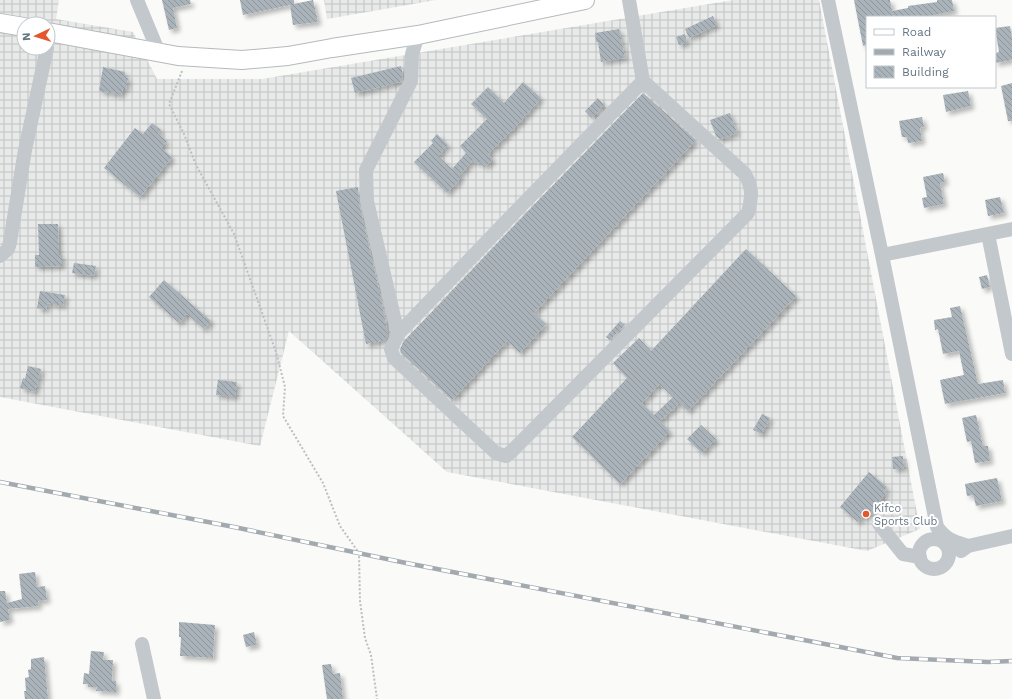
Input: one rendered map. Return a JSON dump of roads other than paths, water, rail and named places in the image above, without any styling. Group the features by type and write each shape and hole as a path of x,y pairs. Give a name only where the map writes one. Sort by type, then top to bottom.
{"main road":[{"path":"56,39 187,57 242,60 288,56 418,35 585,0"},
{"path":"0,23 16,26"}],"street":[{"path":"137,0 159,53"},
{"path":"628,0 643,81 745,174 750,184 752,196 748,213 512,452 506,456 496,453 394,358 391,349 398,334 643,81"},
{"path":"828,0 882,255 934,536 948,548 948,561"},
{"path":"398,334 367,201 366,170 411,81 412,54 418,35"},
{"path":"0,256 8,249 10,242 25,150 44,56"},
{"path":"882,255 1012,230"},
{"path":"988,234 1012,354"},
{"path":"879,524 903,554 920,557"},
{"path":"961,544 942,567 933,569 924,565 920,557 921,548 934,536 945,537 961,544 1012,536"},
{"path":"142,644 154,699"}],"railway":[{"path":"0,482 234,527 406,563 897,658 988,662 1012,661"}],"place":[{"name":"Kifco Sports Club","path":"866,514"}]}
